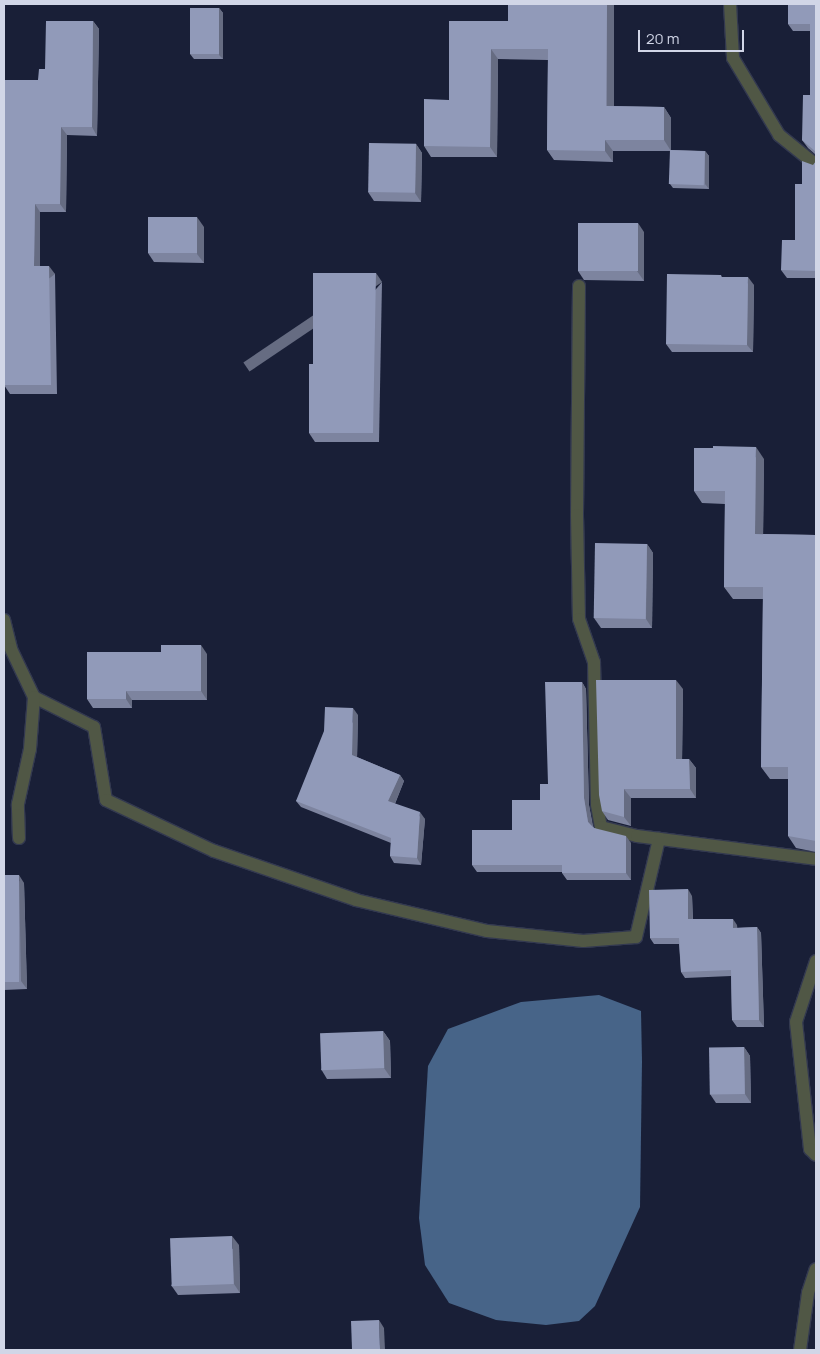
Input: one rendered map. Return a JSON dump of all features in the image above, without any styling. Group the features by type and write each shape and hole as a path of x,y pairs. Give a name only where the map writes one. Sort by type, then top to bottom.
{"street":[{"path":"730,4 733,58 779,134 816,166"},
{"path":"579,286 577,515 579,619 594,662 598,805 601,827 659,839 816,859"},
{"path":"4,620 11,650 34,697 30,749 18,804 19,838"},
{"path":"34,697 94,727 106,800 214,851 356,900 487,931 583,941 636,937 659,839"},
{"path":"816,961 796,1022 810,1148 816,1155"},
{"path":"800,1350 808,1293 816,1270"}],"water":[{"path":"599,995 641,1011 642,1061 640,1207 595,1306 579,1321 546,1325 496,1320 449,1303 425,1265 419,1218 428,1066 448,1029 521,1002"}],"building":[{"path":"508,4 607,4 606,106 664,107 664,140 605,140 605,151 547,150 548,49 491,49 490,147 424,146 424,99 449,100 449,21 508,21"},
{"path":"788,4 816,4 816,152 802,140 803,95 810,95 810,24 788,24"},
{"path":"190,8 219,8 219,54 190,54"},
{"path":"46,21 93,21 92,127 61,127 60,204 35,204 34,266 49,266 51,385 4,385 4,80 38,80 39,69 45,69"},
{"path":"369,143 416,144 415,193 368,192"},
{"path":"670,150 705,151 704,185 669,184"},
{"path":"802,161 813,165 816,161 816,271 781,270 782,240 795,240 795,184 802,184"},
{"path":"148,217 197,217 197,253 148,253"},
{"path":"578,223 638,223 638,271 578,271"},
{"path":"313,273 376,273 373,433 309,433 309,364 313,364"},
{"path":"667,274 748,277 747,345 666,344"},
{"path":"713,446 756,447 755,534 816,535 816,841 788,836 788,767 761,767 763,587 724,587 725,491 694,491 694,448 713,448"},
{"path":"595,543 647,544 646,619 594,618"},
{"path":"161,645 201,645 201,691 126,691 126,699 87,699 87,652 161,652"},
{"path":"596,680 676,680 676,759 689,759 690,789 624,789 624,817 602,811 599,795"},
{"path":"545,682 582,682 584,798 588,822 594,828 626,836 626,873 562,873 562,865 472,865 472,830 512,830 512,800 540,800 540,784 548,784"},
{"path":"325,707 353,708 352,755 400,775 388,801 420,812 417,858 390,856 391,838 296,801 324,731"},
{"path":"4,875 19,875 19,982 4,982"},
{"path":"688,889 688,919 733,919 733,928 757,927 759,1020 732,1020 731,970 681,972 679,938 650,938 649,890"},
{"path":"383,1031 384,1068 321,1070 320,1033"},
{"path":"744,1047 745,1094 710,1095 709,1048"},
{"path":"232,1236 234,1284 172,1286 170,1238"},
{"path":"379,1320 380,1350 352,1350 351,1321"}]}
